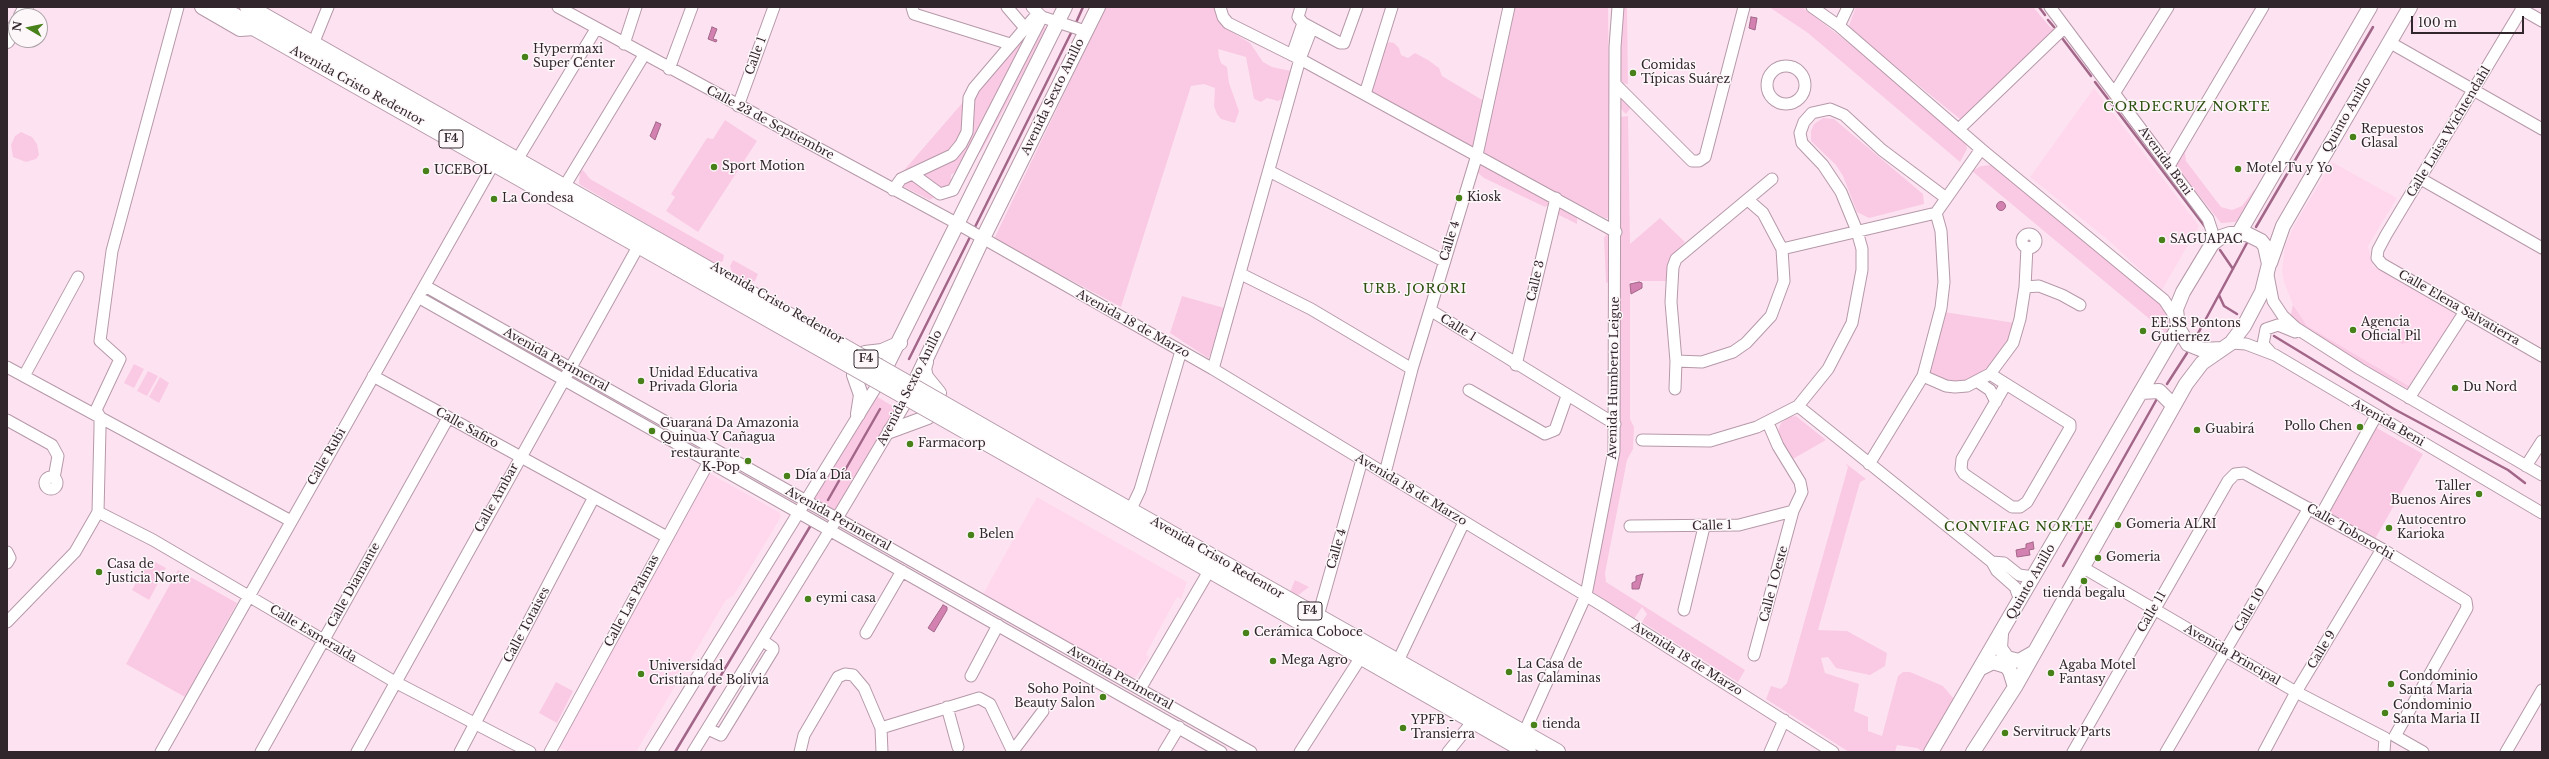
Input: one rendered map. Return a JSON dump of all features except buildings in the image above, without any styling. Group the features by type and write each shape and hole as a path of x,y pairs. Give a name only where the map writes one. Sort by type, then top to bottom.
{"highway":[{"name":"Avenida Cristo Redentor","path":"218,7 255,14 313,44 564,187 646,244"},
{"name":"Avenida Cristo Redentor","path":"255,14 494,163 680,261 1045,469 1130,509 1557,752"},
{"name":"Avenida Cristo Redentor","path":"1061,477 1209,571 1528,752"}],"main road":[{"name":"Avenida Cristo Redentor","path":"202,7 240,29 255,14"},
{"name":"Avenida Sexto Anillo","path":"904,404 926,360 970,232 1071,26 1066,7"},
{"name":"Avenida Sexto Anillo","path":"887,365 970,232 1071,26 1098,7"},
{"path":"2236,234 2370,7"},
{"name":"Quinto Anillo","path":"1973,752 2015,687 2173,405 2202,363 2226,346 2244,326 2253,309 2283,226 2410,7"},
{"path":"2212,244 2221,237 2236,234 2247,234 2261,241 2269,256 2268,270"},
{"name":"Avenida Cristo Redentor","path":"646,244 682,249 865,353 939,393 1054,459 1061,477 1042,480 854,376 666,268 646,244"},
{"name":"Quinto Anillo","path":"1931,752 2141,392 2177,323 2178,303 2183,292 2212,244"},
{"path":"2177,323 2183,339 2195,348 2208,351 2226,346"},
{"path":"858,414 861,395 854,376 867,373 871,370 872,364 865,353 882,351 900,343"},
{"path":"926,360 924,369 926,377 939,393"},
{"path":"876,387 887,365"},
{"path":"2141,392 2159,391 2173,405"},
{"path":"890,431 928,417 922,407 923,398 927,394 939,393"},
{"path":"2001,634 2000,648 2007,658 2019,661 2034,652"},
{"path":"1981,668 1993,662 2006,666 2010,671 2015,687"}],"street":[{"path":"7,622 76,552 98,512 100,417 96,410 120,359 100,341 112,251 178,7"},
{"path":"313,44 328,7"},
{"name":"Calle 23 de Septiembre","path":"558,7 669,69 970,232"},
{"path":"624,44 636,7"},
{"path":"669,69 692,7"},
{"name":"Calle 1","path":"738,106 774,7"},
{"path":"912,7 914,14 1010,44"},
{"path":"1007,7 1025,28"},
{"path":"1220,7 1222,17 1228,23 1365,94 1616,232"},
{"path":"1301,7 1298,17 1308,25 1340,43 1344,43 1357,7"},
{"path":"1365,94 1392,7"},
{"name":"Calle 4","path":"1385,473 1412,369 1477,155 1509,7"},
{"name":"Avenida Humberto Leigue","path":"1524,733 1586,595 1609,482 1615,424 1615,84 1618,7"},
{"path":"1615,84 1692,161 1699,161 1705,158 1744,7"},
{"path":"1812,7 1839,26 1982,149 2169,304 2177,323"},
{"path":"1839,26 1848,7"},
{"name":"Avenida Beni","path":"2050,7 2115,92 2208,219 2221,230 2236,234"},
{"path":"2115,92 2168,7"},
{"path":"2169,166 2263,7"},
{"path":"2522,8 2542,21"},
{"name":"Calle Luisa Wichtendahl","path":"2378,258 2378,250 2386,235 2421,179 2522,8"},
{"path":"914,175 940,194 953,190 1037,12"},
{"path":"893,190 901,179 914,175 926,166 952,155 961,144 966,132 969,98 974,88 1037,12"},
{"path":"1037,12 1071,26"},
{"path":"1213,369 1269,171 1296,57 1308,25"},
{"path":"1959,129 2065,27"},
{"path":"517,160 596,29"},
{"path":"2389,42 2542,129"},
{"path":"564,187 644,55"},
{"path":"1800,98 1812,113"},
{"path":"1642,440 1710,441 1768,423 1798,406 1828,369 1852,323 1862,270 1862,249 1857,231 1841,192 1823,165 1802,143 1800,133 1804,122 1812,113 1830,109 1844,115 1882,150 1946,198"},
{"path":"1782,249 1936,213 1982,149"},
{"name":"Calle Rubi","path":"161,752 494,163"},
{"path":"1269,171 1444,261"},
{"path":"1675,389 1676,361 1672,302 1673,267 1676,259 1772,179"},
{"path":"2421,179 2542,248"},
{"name":"Calle 3","path":"1516,365 1556,198"},
{"path":"1676,361 1702,362 1719,358 1746,343 1759,331 1771,316 1784,281 1782,249 1763,213 1748,200"},
{"path":"1869,464 1923,376 1941,308 1944,282 1941,231 1936,213"},
{"name":"Avenida Beni","path":"2208,219 2212,231 2212,244"},
{"name":"Avenida 18 de Marzo","path":"970,232 1213,369 1586,595 1833,752"},
{"name":"Calle Ambar","path":"357,752 570,368 646,244"},
{"path":"1923,376 1946,386 1967,386 1978,382 1990,374 2013,343 2020,319 2025,287 2027,247"},
{"name":"Calle Elena Salvatierra","path":"2378,258 2382,264 2464,313 2542,356"},
{"path":"2268,270 2273,301 2283,316 2296,328 2358,368 2542,475"},
{"path":"1241,274 1311,309 1412,369"},
{"path":"24,376 78,277"},
{"name":"Avenida Perimetral","path":"425,286 1251,752"},
{"path":"2025,287 2039,286 2062,295 2080,305"},
{"path":"2158,295 2171,298 2183,292"},
{"name":"Avenida Perimetral","path":"418,297 1179,727 1218,751"},
{"name":"Calle 1","path":"1430,310 1516,365 1615,424"},
{"path":"2409,398 2464,313"},
{"path":"2275,355 2264,346 2262,340 2266,329 2274,325 2290,329 2335,358 2358,368"},
{"name":"Avenida Beni","path":"2226,346 2243,343 2275,355 2542,513"},
{"path":"1130,509 1140,490 1181,351"},
{"path":"7,367 291,521"},
{"path":"1990,374 2006,384 2070,424 2070,428 2027,502 2020,507 2012,507 1964,474 1961,469 1962,458 2006,384"},
{"name":"Calle Safiro","path":"374,376 667,537"},
{"path":"1978,382 1990,390 1996,402"},
{"path":"651,752 876,387"},
{"path":"1469,390 1545,434 1552,433 1555,430 1567,396"},
{"name":"Avenida Sexto Anillo","path":"693,752 837,519 890,431 904,404"},
{"path":"1798,406 1992,562 1997,572 2015,587 2020,600"},
{"path":"2321,515 2376,416"},
{"name":"Calle Diamante","path":"261,752 448,418"},
{"path":"7,420 52,445 58,456 54,478"},
{"name":"Calle 1 Oeste","path":"1754,655 1793,512 1802,492 1800,482 1778,446 1768,423"},
{"path":"2526,466 2542,441"},
{"name":"Calle Las Palmas","path":"550,752 715,450"},
{"name":"Calle 4","path":"1318,616 1362,460"},
{"name":"Calle Toborochi","path":"2235,474 2244,473 2309,508 2382,549 2463,598 2468,604 2390,737"},
{"name":"Calle 11","path":"2073,752 2228,481 2235,474"},
{"name":"Calle Totaises","path":"460,752 594,497"},
{"name":"Calle 10","path":"2166,752 2309,508"},
{"name":"Calle Esmeralda","path":"98,512 153,540 322,641 395,682 530,752"},
{"name":"Calle 1","path":"1630,526 1704,527 1739,525 1793,512"},
{"path":"1398,661 1464,522"},
{"path":"1684,610 1704,527"},
{"path":"877,557 884,545"},
{"name":"Calle 9","path":"2264,752 2296,692 2382,549"},
{"path":"7,552 10,558 7,563"},
{"path":"1992,562 2004,563 2019,575 2033,577"},
{"name":"Avenida Principal","path":"2082,568 2296,692 2423,752"},
{"path":"866,633 902,571"},
{"path":"1140,690 1209,571"},
{"path":"952,599 958,587"},
{"path":"970,676 998,625"},
{"path":"1024,640 1031,628"},
{"path":"708,729 722,735 748,693 773,650 773,648 762,640"},
{"path":"1305,750 1362,657"},
{"path":"800,752 804,734 838,678 845,674 853,675 864,688 880,728 882,752"},
{"path":"735,685 748,693"},
{"path":"2506,752 2542,690"},
{"path":"880,728 979,698 990,704 1013,751 1043,711"},
{"path":"1156,714 1162,702"},
{"path":"947,707 958,747"},
{"path":"1770,752 1784,720"},
{"path":"1448,752 1473,721"},
{"path":"1164,752 1179,727"},
{"path":"2384,752 2390,737"}],"shaded area":[{"path":"1106,7 1219,7 1222,18 1232,32 1250,43 1263,62 1272,67 1291,71 1287,92 1282,99 1278,101 1267,98 1261,102 1254,99 1246,57 1218,49 1221,63 1227,67 1229,83 1239,111 1235,123 1221,119 1217,114 1214,106 1215,88 1204,84 1191,86 1121,307 994,239"},
{"path":"1512,7 1608,7 1610,170 1620,117 1628,116 1630,244 1660,218 1685,242 1674,254 1668,281 1630,281 1630,419 1634,427 1633,449 1627,460 1605,573 1606,582 1745,670 1738,682 1642,622 1647,614 1642,607 1634,619 1591,591 1617,464 1620,407 1620,194 1609,218 1605,218 1482,153"},
{"path":"1621,7 1627,7 1628,84 1618,83"},
{"path":"1769,7 1802,7 1867,57 1965,140 1967,149 1960,162 1808,33"},
{"path":"1856,7 2033,7 2050,27 2055,30 2051,36 1975,105 1969,117 1960,119 1848,28"},
{"path":"1751,17 1757,18 1755,30 1749,28"},
{"path":"1041,23 1047,29 982,150 975,158 951,175 951,185 930,200 897,183 900,175 1015,42"},
{"path":"712,27 717,29 713,39 717,40 716,42 708,39"},
{"path":"1389,42 1394,43 1399,48 1401,55 1408,58 1415,53 1428,60 1439,68 1442,76 1484,101 1475,149 1370,91 1384,47"},
{"name":"SAGUAPAC","path":"2094,88 2199,226 2162,290 2108,240 2030,177"},
{"path":"1623,98 1632,106 1626,114 1620,108 1620,100"},
{"path":"1823,118 1834,119 1923,194 1924,204 1869,218 1857,212 1843,176 1836,165 1811,141 1811,131 1814,124"},
{"name":"Sport Motion","path":"725,120 757,141 698,232 666,211 675,197 671,194 707,138 713,139"},
{"path":"656,122 661,124 655,140 650,136"},
{"path":"2195,131 2185,153 2186,161 2221,207 2232,210 2242,206 2254,190 2256,191 2242,217 2235,222 2221,223 2178,169 2176,164"},
{"path":"21,132 32,137 37,144 39,155 36,159 26,162 13,157 11,145 15,136"},
{"path":"2332,162 2397,198 2368,246 2373,266 2458,316 2411,387 2307,326 2293,305 2284,282 2282,270 2285,246 2295,224"},
{"path":"1482,164 1550,199 1548,205 1545,207 1484,178 1477,172"},
{"path":"1992,165 2160,304 2168,318 2169,335 2164,340 2164,331 1972,171 1981,166"},
{"path":"583,170 590,179 724,255 723,261 715,264 579,184 580,172"},
{"path":"2001,201 2006,206 2001,211 1996,206"},
{"path":"1560,205 1577,213 1577,224 1555,213"},
{"path":"1608,232 1612,237 1612,281 1606,283 1604,238"},
{"path":"733,260 758,274 755,281 746,282 732,272 730,266"},
{"path":"1639,282 1642,283 1642,288 1631,294 1630,284"},
{"path":"1182,296 1224,308 1208,358 1170,333"},
{"path":"2293,305 2307,326 2414,389 2412,391 2362,364 2290,318"},
{"path":"1944,312 2015,323 2003,351 1990,365 1969,382 1955,384 1933,376 1930,371"},
{"path":"2391,324 2405,324 2414,332 2412,341 2402,344 2394,338 2390,328"},
{"path":"134,364 144,369 134,388 124,383"},
{"path":"148,371 158,376 147,396 137,391"},
{"path":"160,377 169,383 159,403 149,397"},
{"path":"876,396 899,410 835,513 813,499"},
{"path":"1796,416 1826,440 1791,460 1778,431 1781,423 1789,417"},
{"path":"2375,427 2423,454 2375,539 2327,512"},
{"path":"1845,463 1866,479 1860,482 1818,630 1847,631 1887,653 1885,666 1870,675 1836,668 1828,657 1821,658 1825,673 1859,684 1854,711 1868,717 1868,731 1882,736 1898,676 1903,672 1910,672 1943,686 1954,699 1924,752 1917,748 1897,745 1895,752 1849,752 1766,699 1771,686 1781,689 1787,683 1848,467"},
{"name":"Universidad Cristiana de Bolivia","path":"709,473 779,512 781,517 734,595 726,600 636,752 568,752 559,748"},
{"path":"1037,497 1187,582 1181,599 1177,597 1146,654 1149,657 1136,677 1130,677 983,594"},
{"path":"2033,542 2034,549 2029,550 2030,555 2017,557 2016,550 2026,548 2026,544"},
{"path":"149,559 166,568 149,600 132,590"},
{"path":"178,570 237,603 185,697 126,664"},
{"path":"1643,574 1639,589 1632,589 1632,583 1636,581 1636,576"},
{"path":"1295,580 1309,587 1297,596 1290,592"},
{"path":"943,605 947,607 947,610 934,632 928,628"},
{"path":"556,682 573,691 557,723 539,713"}],"waterway":[{"path":"1075,25 1083,7"},
{"path":"2039,7 2045,15"},
{"path":"2048,20 2054,27"},
{"path":"2256,227 2373,27"},
{"path":"974,229 1072,31"},
{"path":"2062,38 2091,76"},
{"path":"2095,82 2206,228"},
{"path":"909,359 971,235"},
{"path":"2195,339 2248,241"},
{"path":"2220,250 2233,269"},
{"path":"2219,295 2224,306 2237,314"},
{"path":"2274,336 2394,409 2508,470 2525,483"},
{"path":"2167,384 2187,353"},
{"path":"2063,566 2158,397"},
{"path":"828,500 880,409"},
{"path":"675,752 811,525"}],"place":[{"name":"Hypermaxi Super Center","path":"525,57"},
{"name":"Comidas Típicas Suárez","path":"1633,73"},
{"name":"Repuestos Glasal","path":"2353,137"},
{"name":"Sport Motion","path":"714,167"},
{"name":"Motel Tu y Yo","path":"2238,169"},
{"name":"UCEBOL","path":"426,171"},
{"name":"Kiosk","path":"1459,198"},
{"name":"La Condesa","path":"494,199"},
{"name":"SAGUAPAC","path":"2162,240"},
{"name":"Agencia Oficial Pil","path":"2353,330"},
{"name":"EE.SS Pontons Gutierrez","path":"2143,331"},
{"name":"Unidad Educativa Privada Gloria","path":"641,381"},
{"name":"Du Nord","path":"2455,388"},
{"name":"Pollo Chen","path":"2360,427"},
{"name":"Guabirá","path":"2197,430"},
{"name":"Guaraná Da Amazonia Quinua Y Cañagua","path":"652,431"},
{"name":"Farmacorp","path":"910,444"},
{"name":"restaurante K-Pop","path":"748,461"},
{"name":"Día a Día","path":"787,476"},
{"name":"Taller Buenos Aires","path":"2479,494"},
{"name":"Gomeria ALRI","path":"2118,525"},
{"name":"Autocentro Karioka","path":"2389,528"},
{"name":"Belen","path":"971,535"},
{"name":"Gomeria","path":"2098,558"},
{"name":"Casa de Justicia Norte","path":"99,572"},
{"name":"tienda begalu","path":"2084,581"},
{"name":"eymi casa","path":"808,599"},
{"name":"Cerámica Coboce","path":"1246,633"},
{"name":"Mega Agro","path":"1273,661"},
{"name":"La Casa de las Calaminas","path":"1509,672"},
{"name":"Agaba Motel Fantasy","path":"2051,673"},
{"name":"Universidad Cristiana de Bolivia","path":"641,674"},
{"name":"Condominio Santa Maria","path":"2391,684"},
{"name":"Soho Point Beauty Salon","path":"1103,697"},
{"name":"Condominio Santa Maria II","path":"2385,713"},
{"name":"tienda","path":"1534,725"},
{"name":"YPFB - Transierra","path":"1403,728"},
{"name":"Servitruck Parts","path":"2005,733"}],"district":[{"name":"CORDECRUZ NORTE","path":"2187,107"},
{"name":"URB. JORORI","path":"1415,289"},
{"name":"CONVIFAG NORTE","path":"2019,527"}]}
